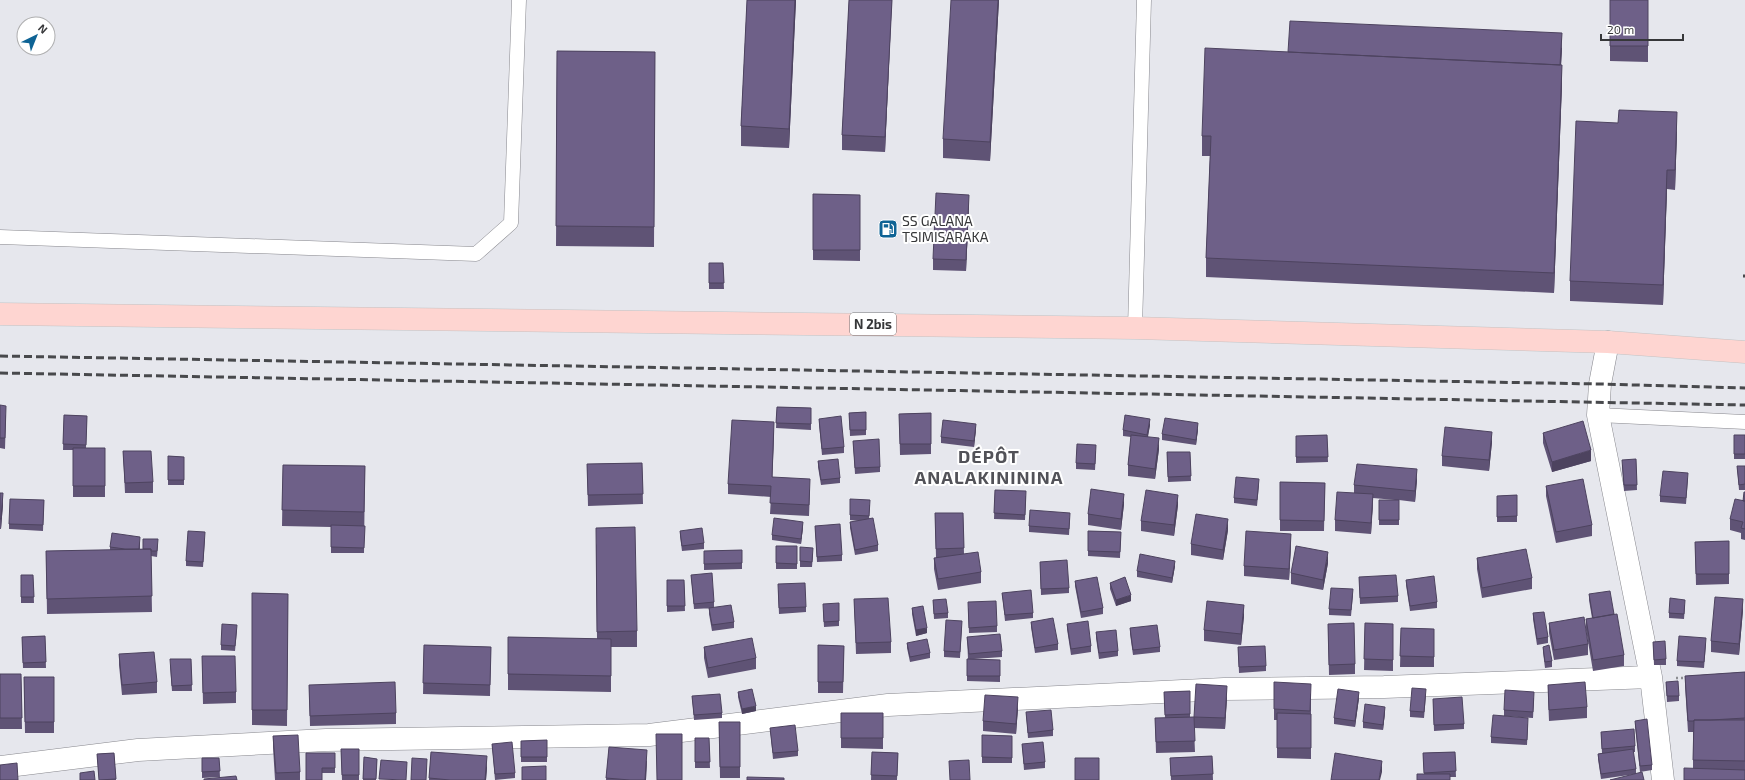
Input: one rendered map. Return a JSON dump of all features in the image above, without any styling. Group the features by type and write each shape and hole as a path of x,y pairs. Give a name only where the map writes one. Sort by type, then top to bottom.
{"main road":[{"name":"N 2bis","path":"0,314 1135,328 1608,342 1745,352"}],"street":[{"path":"1608,342 1600,384 1598,415 1651,677 1663,780"},
{"path":"0,767 138,750 326,740 649,735 888,705 1224,689 1392,686 1651,677"}],"lane":[{"path":"0,237 476,254 511,223 519,0"},
{"path":"1135,328 1144,0"},
{"path":"1598,415 1745,422"}],"path":[{"path":"1651,677 1690,678"}],"building":[{"path":"747,0 795,0 789,129 741,126"},
{"path":"849,0 892,0 885,137 842,135"},
{"path":"951,0 998,0 990,142 943,139"},
{"path":"1610,0 1648,0 1648,46 1610,46"},
{"path":"1290,21 1562,33 1560,65 1288,52"},
{"path":"1205,48 1562,65 1554,273 1206,258 1211,136 1202,136"},
{"path":"557,51 655,52 654,227 556,226"},
{"path":"1619,110 1677,112 1675,170 1667,170 1663,285 1570,281 1576,121 1618,123"},
{"path":"936,193 969,195 966,260 933,259"},
{"path":"813,194 860,195 860,250 813,250"},
{"path":"709,263 723,263 724,283 709,283"},
{"path":"0,405 6,406 5,438 0,438"},
{"path":"777,407 811,408 811,424 776,423"},
{"path":"866,412 866,430 850,430 849,413"},
{"path":"931,413 931,444 900,444 899,414"},
{"path":"64,415 87,416 86,445 63,444"},
{"path":"1125,415 1150,419 1147,435 1123,430"},
{"path":"841,416 844,447 822,449 819,419"},
{"path":"1165,418 1198,423 1196,440 1162,434"},
{"path":"732,420 774,422 772,477 810,479 809,505 770,503 771,486 728,484"},
{"path":"943,420 976,424 974,441 941,437"},
{"path":"1583,421 1591,450 1552,462 1543,433"},
{"path":"1445,427 1492,432 1489,460 1442,456"},
{"path":"1131,435 1159,438 1155,469 1128,465"},
{"path":"1327,435 1328,457 1296,457 1296,436"},
{"path":"1734,435 1745,435 1745,454 1734,454"},
{"path":"879,439 880,467 855,468 853,441"},
{"path":"1077,444 1096,445 1095,464 1076,463"},
{"path":"73,448 105,448 105,486 73,486"},
{"path":"123,451 151,451 153,482 125,483"},
{"path":"1167,452 1190,452 1191,476 1168,477"},
{"path":"168,456 184,457 184,480 168,480"},
{"path":"838,459 840,478 821,480 818,461"},
{"path":"1636,459 1637,485 1624,485 1622,460"},
{"path":"642,463 643,494 588,495 587,464"},
{"path":"1357,464 1417,469 1415,491 1354,485"},
{"path":"283,465 365,466 364,512 282,510"},
{"path":"1737,466 1745,466 1745,484 1739,485"},
{"path":"1663,471 1688,473 1686,498 1660,496"},
{"path":"1236,477 1259,479 1257,500 1234,498"},
{"path":"1583,479 1592,525 1556,532 1546,486"},
{"path":"1280,482 1325,483 1324,521 1280,520"},
{"path":"1091,489 1124,494 1121,519 1088,514"},
{"path":"995,490 1026,491 1025,515 994,513"},
{"path":"1146,490 1178,495 1174,525 1141,521"},
{"path":"1337,492 1373,494 1371,523 1335,520"},
{"path":"1744,492 1745,501 1743,501"},
{"path":"0,493 3,493 1,519 0,519"},
{"path":"1517,495 1517,516 1497,517 1497,496"},
{"path":"10,499 44,500 43,525 9,524"},
{"path":"850,499 870,500 869,516 850,515"},
{"path":"1735,499 1745,501 1745,529 1741,528 1743,522 1730,519"},
{"path":"1379,500 1399,500 1399,520 1379,520"},
{"path":"1030,510 1070,513 1069,529 1029,526"},
{"path":"935,513 963,513 964,548 936,549"},
{"path":"1196,514 1228,519 1223,550 1191,544"},
{"path":"774,518 803,522 801,539 772,535"},
{"path":"873,518 878,545 855,550 850,522"},
{"path":"840,524 842,555 817,557 815,526"},
{"path":"331,525 365,526 364,548 331,547"},
{"path":"635,527 637,631 597,632 596,528"},
{"path":"702,528 704,543 682,546 680,531"},
{"path":"188,531 205,532 203,562 186,561"},
{"path":"1088,531 1121,532 1120,552 1088,551"},
{"path":"1246,531 1291,534 1289,569 1244,566"},
{"path":"112,533 140,537 139,549 110,547"},
{"path":"143,539 158,539 157,551 143,549"},
{"path":"1729,541 1729,574 1696,574 1695,542"},
{"path":"776,546 797,546 797,564 776,563"},
{"path":"1296,546 1328,552 1323,580 1291,573"},
{"path":"800,547 813,548 812,562 800,561"},
{"path":"151,549 152,596 47,599 46,551"},
{"path":"1526,549 1532,578 1482,588 1477,558"},
{"path":"742,550 742,563 704,564 704,551"},
{"path":"978,552 981,572 938,579 934,558"},
{"path":"1140,554 1175,561 1172,578 1137,571"},
{"path":"1067,560 1069,588 1041,589 1040,562"},
{"path":"712,573 714,602 694,604 691,575"},
{"path":"21,575 33,575 34,597 21,597"},
{"path":"1396,575 1398,596 1360,598 1359,577"},
{"path":"1434,576 1437,602 1410,606 1406,580"},
{"path":"1097,577 1103,608 1081,612 1075,581"},
{"path":"1125,577 1131,595 1116,600 1110,583"},
{"path":"667,580 684,580 685,606 667,606"},
{"path":"805,583 806,607 779,608 778,584"},
{"path":"1331,588 1353,589 1351,610 1329,609"},
{"path":"1031,590 1033,613 1005,615 1002,593"},
{"path":"1610,591 1614,614 1593,618 1589,594"},
{"path":"252,593 288,594 287,710 252,710"},
{"path":"1715,597 1743,599 1739,644 1711,641"},
{"path":"888,598 891,642 856,643 854,599"},
{"path":"1670,598 1685,600 1684,614 1669,613"},
{"path":"946,599 948,613 934,614 933,600"},
{"path":"996,601 997,626 969,628 968,602"},
{"path":"1207,601 1244,605 1241,634 1204,630"},
{"path":"839,603 839,621 824,622 823,604"},
{"path":"731,605 734,622 712,625 709,608"},
{"path":"923,606 927,628 916,630 912,608"},
{"path":"1544,612 1548,637 1537,639 1533,613"},
{"path":"1617,614 1624,655 1593,660 1586,619"},
{"path":"1584,617 1588,644 1554,650 1549,623"},
{"path":"1053,618 1058,644 1035,648 1031,622"},
{"path":"946,620 962,621 960,652 944,651"},
{"path":"1088,621 1091,646 1071,649 1067,624"},
{"path":"1354,623 1355,664 1329,665 1328,624"},
{"path":"1365,623 1393,624 1393,660 1364,659"},
{"path":"222,624 237,625 235,646 221,645"},
{"path":"1157,625 1160,647 1133,650 1130,628"},
{"path":"1401,628 1434,629 1434,657 1400,656"},
{"path":"1116,630 1118,651 1099,653 1096,632"},
{"path":"1000,634 1002,651 969,654 967,637"},
{"path":"45,636 46,662 23,663 22,637"},
{"path":"1679,636 1706,638 1704,662 1677,661"},
{"path":"508,637 611,639 611,676 508,674"},
{"path":"752,638 756,658 708,668 704,647"},
{"path":"927,639 930,653 910,657 907,643"},
{"path":"1665,641 1666,659 1654,660 1653,642"},
{"path":"424,645 491,647 490,685 423,683"},
{"path":"818,645 844,646 843,682 818,682"},
{"path":"1549,645 1552,661 1545,662 1543,647"},
{"path":"1265,646 1266,666 1239,667 1238,647"},
{"path":"154,652 157,682 122,685 119,654"},
{"path":"202,656 235,656 236,692 203,693"},
{"path":"170,659 191,659 192,685 172,686"},
{"path":"967,659 1000,660 1000,676 967,676"},
{"path":"1745,672 1745,718 1688,721 1685,676"},
{"path":"0,674 21,674 22,718 0,718"},
{"path":"24,677 54,677 54,722 25,722"},
{"path":"1678,681 1679,696 1667,696 1666,682"},
{"path":"395,682 396,713 310,716 309,685"},
{"path":"1274,682 1311,684 1310,711 1274,709"},
{"path":"1585,682 1587,707 1549,710 1548,685"},
{"path":"1196,684 1227,686 1225,718 1194,717"},
{"path":"1412,688 1426,689 1424,712 1410,711"},
{"path":"752,689 756,706 742,709 738,692"},
{"path":"1338,689 1359,692 1355,721 1334,718"},
{"path":"1505,690 1534,692 1533,712 1504,710"},
{"path":"1190,691 1190,714 1165,715 1164,692"},
{"path":"720,694 722,713 694,715 692,696"},
{"path":"985,695 1018,697 1016,724 983,721"},
{"path":"1462,697 1464,724 1434,725 1433,699"},
{"path":"1365,704 1385,707 1383,725 1363,722"},
{"path":"1051,710 1053,730 1028,733 1026,712"},
{"path":"841,713 883,713 883,738 841,738"},
{"path":"1277,713 1311,714 1311,748 1277,748"},
{"path":"1493,715 1528,718 1527,740 1491,737"},
{"path":"1194,717 1195,741 1156,742 1155,718"},
{"path":"1647,719 1652,765 1640,766 1635,721"},
{"path":"1694,720 1745,720 1745,761 1693,760"},
{"path":"719,722 740,722 740,767 720,767"},
{"path":"795,725 798,751 773,753 770,728"},
{"path":"1634,729 1635,746 1602,749 1601,732"},
{"path":"656,734 682,734 682,780 657,780"},
{"path":"298,735 300,772 276,773 273,736"},
{"path":"982,735 1012,736 1012,758 982,757"},
{"path":"695,738 709,738 710,762 695,762"},
{"path":"547,740 547,757 521,757 521,741"},
{"path":"512,742 515,773 495,774 492,744"},
{"path":"1043,742 1045,762 1024,764 1022,744"},
{"path":"609,747 647,750 645,780 606,778"},
{"path":"341,749 359,749 359,775 342,775"},
{"path":"1633,749 1636,769 1601,774 1598,754"},
{"path":"431,752 487,756 485,780 450,780 429,778"},
{"path":"872,752 898,753 897,776 871,775"},
{"path":"1455,752 1456,771 1424,773 1423,753"},
{"path":"114,753 116,779 99,780 97,754"},
{"path":"306,753 335,753 335,768 322,768 322,780 306,780"},
{"path":"1335,753 1382,761 1379,780 1331,780"},
{"path":"1212,756 1213,774 1171,776 1170,758"},
{"path":"364,757 377,759 376,779 363,779"},
{"path":"202,758 219,758 220,771 202,772"},
{"path":"412,758 427,759 426,780 411,780"},
{"path":"1075,758 1099,758 1099,780 1075,780"},
{"path":"381,760 407,762 406,780 379,779"},
{"path":"969,760 970,780 950,780 949,761"},
{"path":"17,763 18,780 0,780 0,765"},
{"path":"546,766 546,780 522,780 522,767"},
{"path":"1684,768 1745,770 1745,780 1684,780"},
{"path":"94,771 95,780 80,780 80,773"},
{"path":"1642,772 1644,780 1610,780"},
{"path":"1417,774 1450,774 1450,780 1417,780"},
{"path":"236,776 237,780 204,780 204,779"},
{"path":"747,777 784,778 784,780 747,780"}],"railway":[{"path":"0,356 1600,384 1745,388"},
{"path":"0,373 1745,405"}],"place":[{"name":"SS GALANA TSIMISARAKA","path":"888,229"}],"district":[{"name":"DÉPÔT ANALAKINININA","path":"989,467"}]}
